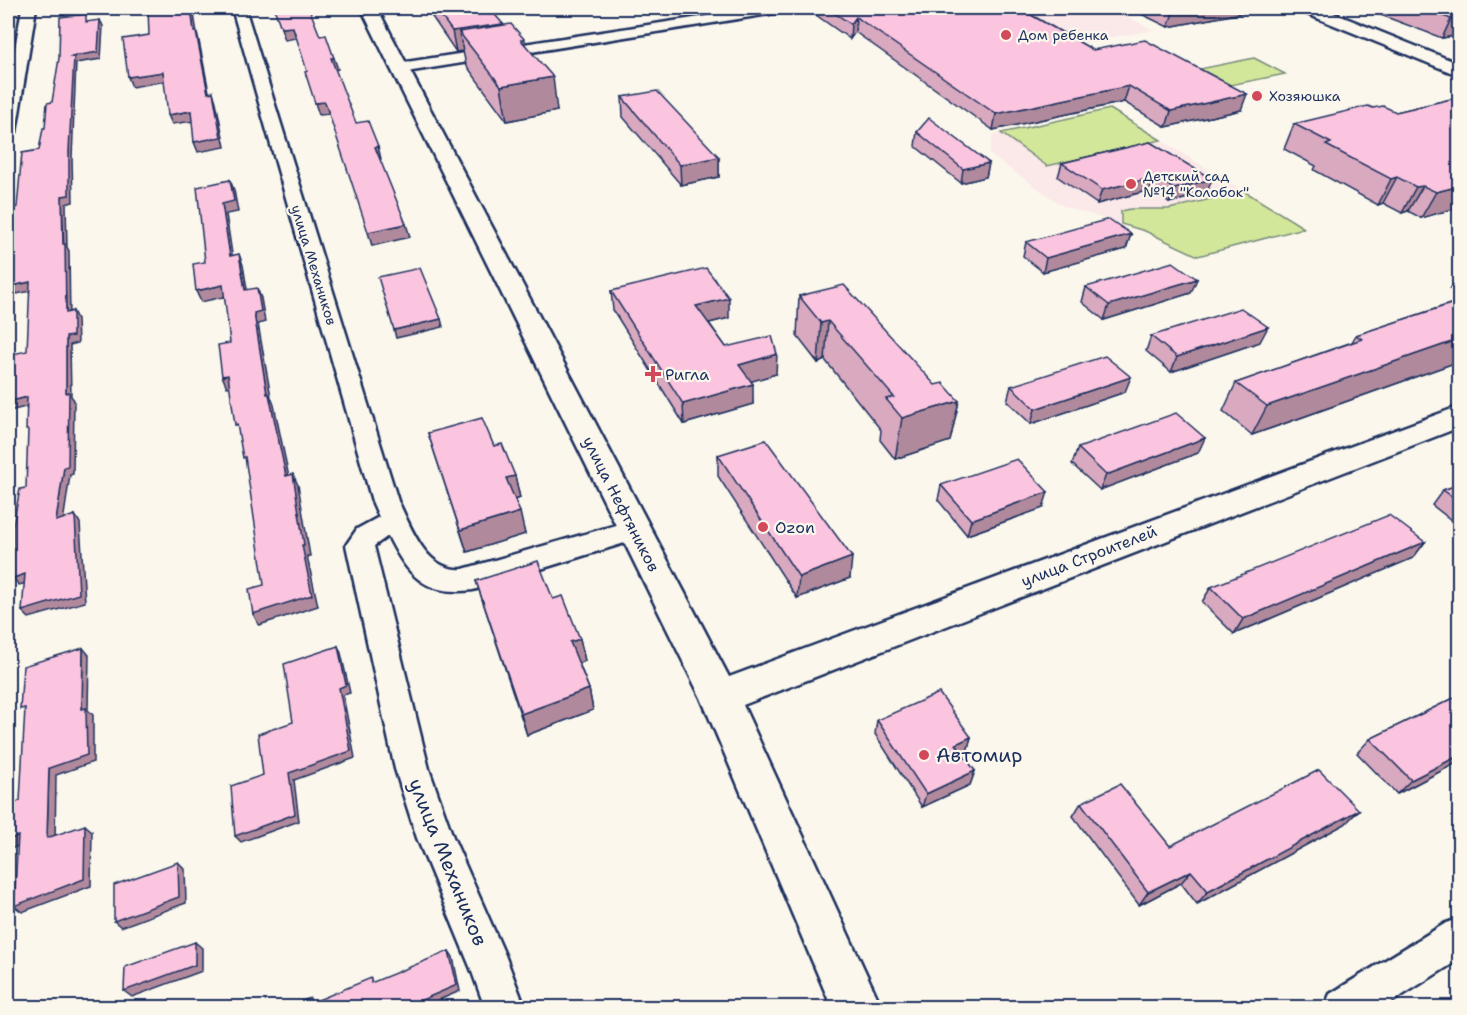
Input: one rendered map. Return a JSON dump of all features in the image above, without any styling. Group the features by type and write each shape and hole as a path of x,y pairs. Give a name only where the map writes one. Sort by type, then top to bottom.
{"main road":[{"name":"улица Нефтяников","path":"369,8 720,697 857,1008"},
{"path":"1308,8 1460,71"},
{"name":"улица Строителей","path":"720,697 1460,416"}],"street":[{"path":"8,132 29,8"},
{"name":"улица Механиков","path":"238,8 385,501 411,552 432,575 445,580 459,581 473,579 634,530"},
{"path":"400,69 782,8"},
{"name":"улица Механиков","path":"395,521 364,538 360,545 412,770 435,838 491,969 505,1008"},
{"path":"1344,1008 1460,937"}],"shaded area":[{"name":"Дом ребенка","path":"846,8 1110,8 1153,30 1010,56"},
{"name":"Детский сад №14 \"Колобок\"","path":"1110,109 1304,228 1198,256 1145,231 1063,206 989,154 993,135"}],"green space":[{"path":"1254,58 1285,74 1230,85 1200,69"},
{"path":"1110,109 1161,140 1047,166 1001,133"},
{"path":"1244,191 1304,228 1198,256 1145,231 1121,224 1121,211 1169,209"}],"building":[{"path":"148,8 191,8 208,93 213,92 221,137 194,142 191,111 168,115 163,72 128,77 123,39 149,35"},
{"path":"274,8 309,8 320,36 326,35 334,58 331,58 356,123 368,121 378,146 375,147 406,224 368,232 325,102 315,103 293,27 281,28"},
{"path":"435,8 473,8 476,11 490,9 503,24 452,31"},
{"path":"827,8 1027,8 1020,9 1093,50 1145,40 1247,94 1171,111 1129,86 996,114 856,17 851,24"},
{"path":"1162,8 1201,8 1173,13"},
{"path":"1421,8 1460,9 1460,17 1451,19"},
{"path":"86,14 86,22 100,20 98,52 69,57 74,57 69,195 62,196 66,313 73,311 73,336 66,337 66,393 69,392 68,466 64,467 56,521 75,515 79,594 22,611 25,574 13,578 13,525 20,489 26,488 27,397 8,402 8,355 27,351 30,282 12,286 14,208 17,207 22,153 39,150 43,128 45,128 47,103 52,102 59,58 60,17"},
{"path":"511,24 525,40 521,40 553,77 501,86 459,32"},
{"path":"657,91 719,157 680,165 622,97"},
{"path":"1460,97 1460,186 1436,192 1423,186 1416,187 1397,177 1391,179 1326,145 1331,143 1294,124 1368,106 1373,108 1383,106 1396,112"},
{"path":"929,118 989,163 963,169 917,132"},
{"path":"1150,142 1212,179 1174,189 1155,177 1102,190 1062,163"},
{"path":"230,180 234,201 222,204 230,256 239,254 245,290 257,288 261,311 254,313 267,394 269,394 286,476 293,474 304,545 302,545 312,595 253,614 249,589 264,585 245,457 243,458 237,424 235,425 228,375 222,376 218,345 230,343 223,285 196,291 193,264 205,262 197,187"},
{"path":"1109,219 1131,234 1046,258 1026,242"},
{"path":"1173,262 1197,279 1109,305 1086,287"},
{"path":"420,268 441,319 394,330 378,277"},
{"path":"706,268 729,298 696,306 726,347 772,336 777,354 739,365 753,384 683,404 611,291"},
{"path":"844,285 935,385 943,383 959,401 902,418 886,399 894,397 828,321 821,323 799,296"},
{"path":"1460,301 1460,339 1267,406 1236,383 1362,339 1356,335"},
{"path":"1241,308 1268,327 1177,357 1151,336"},
{"path":"1105,356 1131,377 1035,409 1011,386"},
{"path":"1176,413 1205,438 1106,475 1078,448"},
{"path":"482,418 494,446 502,444 515,476 506,478 520,512 460,530 428,433"},
{"path":"766,440 852,557 799,577 718,455"},
{"path":"1017,459 1048,492 971,520 941,485"},
{"path":"1460,484 1460,502 1443,490"},
{"path":"1389,515 1425,542 1243,619 1211,587"},
{"path":"538,561 553,599 563,596 580,639 570,642 589,689 521,714 476,581"},
{"path":"338,646 346,685 339,688 351,751 289,773 295,814 235,836 231,786 263,775 258,734 293,722 284,664"},
{"path":"83,648 82,709 86,708 87,755 49,768 47,838 85,825 84,879 14,906 18,836 8,840 8,805 20,801 25,708 20,709 23,666"},
{"name":"Автомир","path":"939,693 971,737 956,744 975,771 926,794 877,720"},
{"path":"1460,695 1460,755 1411,780 1370,739"},
{"path":"1319,770 1359,810 1208,891 1191,871 1148,892 1081,803 1120,784 1170,846"},
{"path":"178,862 179,897 114,921 114,885"},
{"path":"195,942 195,965 124,991 125,967"},
{"path":"449,951 457,985 403,1008 285,1008 310,998 311,1003 371,978 371,983"}],"place":[{"name":"Дом ребенка","path":"1006,35"},
{"name":"Хозяюшка","path":"1257,96"},
{"name":"Детский сад №14 \"Колобок\"","path":"1131,184"},
{"name":"Ригла","path":"653,374"},
{"name":"Ozon","path":"763,527"},
{"name":"Автомир","path":"924,755"}]}
